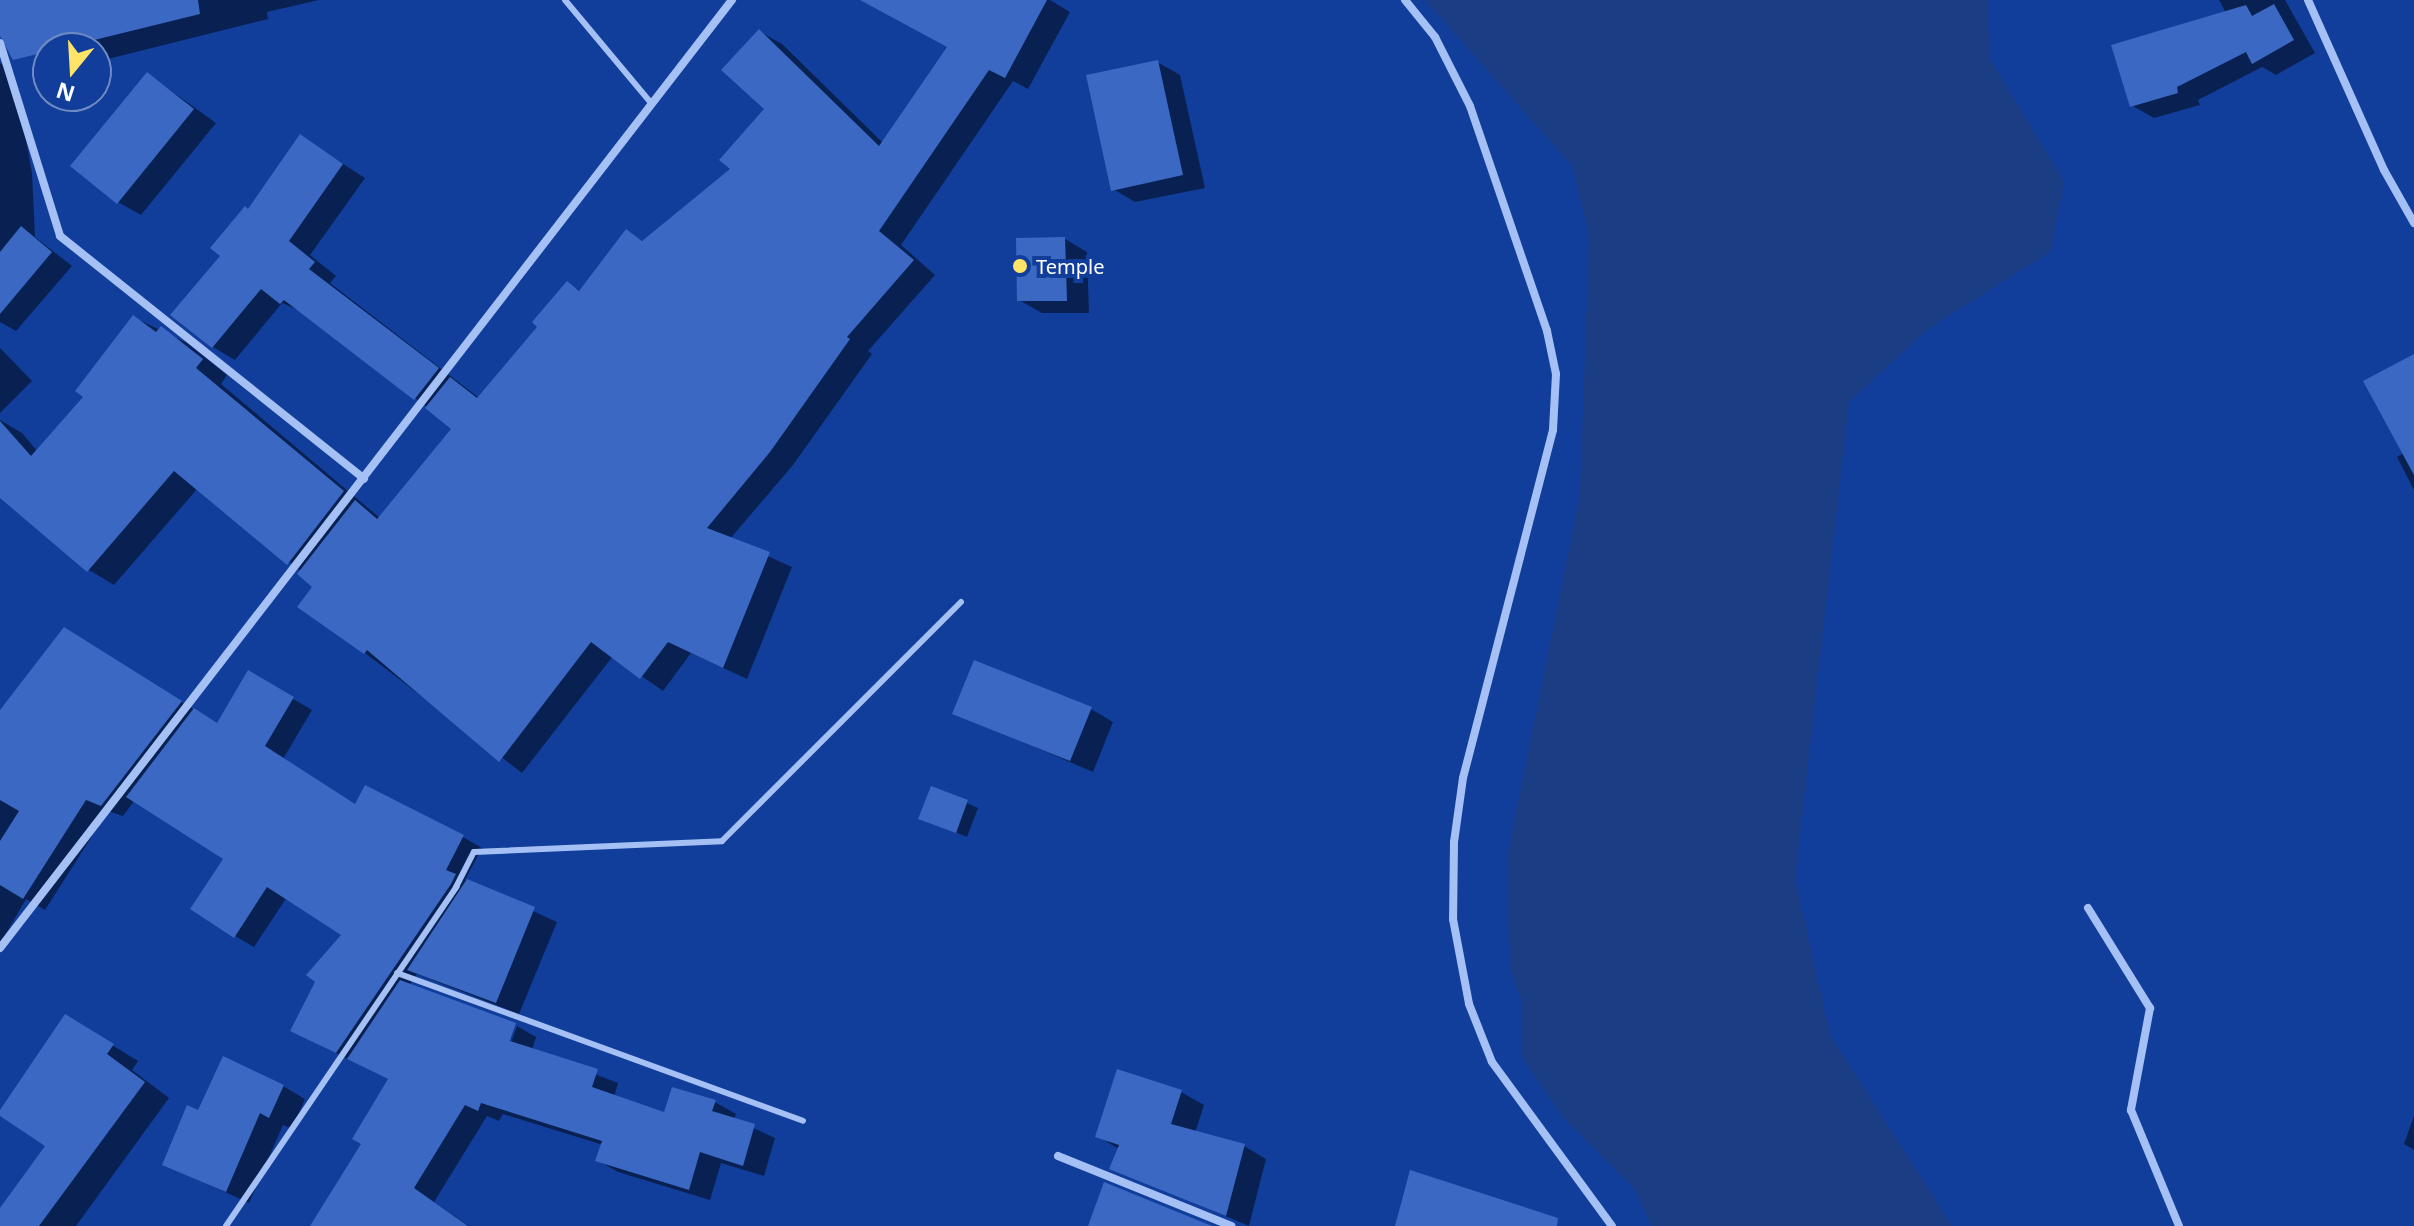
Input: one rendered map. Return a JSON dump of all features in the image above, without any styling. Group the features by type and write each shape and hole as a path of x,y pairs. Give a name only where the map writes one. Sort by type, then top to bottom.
{"street":[{"path":"0,948 732,0"},
{"path":"1405,0 1435,37 1470,106 1547,331 1556,374 1553,430 1463,778 1454,842 1453,919 1469,1004 1492,1062 1612,1226"},
{"path":"2308,0 2384,170 2414,223"},
{"path":"0,43 60,236 364,479"},
{"path":"2088,908 2150,1008 2131,1110 2179,1226"},
{"path":"1058,1156 1231,1226"}],"lane":[{"path":"565,0 651,103"},
{"path":"226,1226 397,973 474,852 722,841 961,602"},
{"path":"397,973 803,1121"}],"water":[{"path":"1425,0 1987,0 1990,59 2064,182 2050,252 1928,329 1849,402 1795,878 1830,1035 1952,1226 1651,1226 1635,1189 1563,1117 1521,1056 1521,999 1509,966 1508,851 1580,495 1589,237 1573,167"}],"building":[{"path":"0,0 198,0 200,14 112,36 112,32 32,32 32,55 13,60 0,36"},
{"path":"860,0 1047,0 1005,78 989,70 879,231 914,260 847,337 850,339 770,452 707,528 770,552 723,668 668,642 640,679 591,642 499,762 367,650 364,654 297,607 312,587 297,574 355,500 377,519 451,429 425,408 450,377 477,398 537,327 532,322 567,281 579,291 626,229 642,241 730,169 719,160 764,109 721,70 759,29 879,146 947,47"},
{"path":"2274,4 2294,40 2252,64 2246,52 2177,87 2178,93 2130,107 2111,45 2246,5 2252,16"},
{"path":"1158,60 1183,175 1111,191 1086,75"},
{"path":"147,72 194,109 117,204 70,166"},
{"path":"300,134 343,164 289,241 315,262 309,269 439,368 414,400 284,300 280,304 261,289 212,348 170,315 220,256 210,248 245,206 248,209"},
{"path":"21,226 52,252 0,314 0,252"},
{"path":"1065,237 1067,301 1017,301 1016,238"},
{"path":"133,315 156,332 161,326 203,359 196,368 344,491 287,565 174,471 87,572 0,498 0,421 31,456 83,397 75,391"},
{"path":"2414,354 2414,475 2363,381"},
{"path":"64,627 182,701 101,806 86,800 23,899 0,885 0,841 19,811 0,800 0,710"},
{"path":"974,660 1092,707 1070,761 952,714"},
{"path":"248,670 294,697 265,746 355,804 365,785 464,835 446,870 456,874 451,884 336,1053 290,1031 315,982 306,975 341,935 267,887 234,938 190,909 223,859 126,797 194,708 217,723"},
{"path":"931,786 968,800 956,833 918,819"},
{"path":"467,879 535,907 496,1003 407,970"},
{"path":"400,980 516,1023 510,1041 598,1069 592,1087 664,1112 672,1087 716,1100 712,1111 755,1124 743,1166 700,1152 689,1190 595,1161 602,1141 481,1103 478,1111 465,1105 414,1188 468,1226 310,1226 361,1144 352,1139 388,1079 347,1059"},
{"path":"65,1014 114,1044 107,1054 145,1082 39,1226 0,1226 0,1208 45,1146 0,1116 0,1110"},
{"path":"223,1056 284,1085 269,1118 260,1113 226,1192 162,1165 187,1105 198,1110"},
{"path":"1117,1069 1182,1090 1171,1124 1245,1144 1226,1216 1109,1169 1119,1145 1095,1137"},
{"path":"1410,1170 1558,1218 1557,1226 1395,1226"},
{"path":"1104,1182 1212,1226 1088,1226"}],"place":[{"name":"Temple","path":"1020,266"}]}
